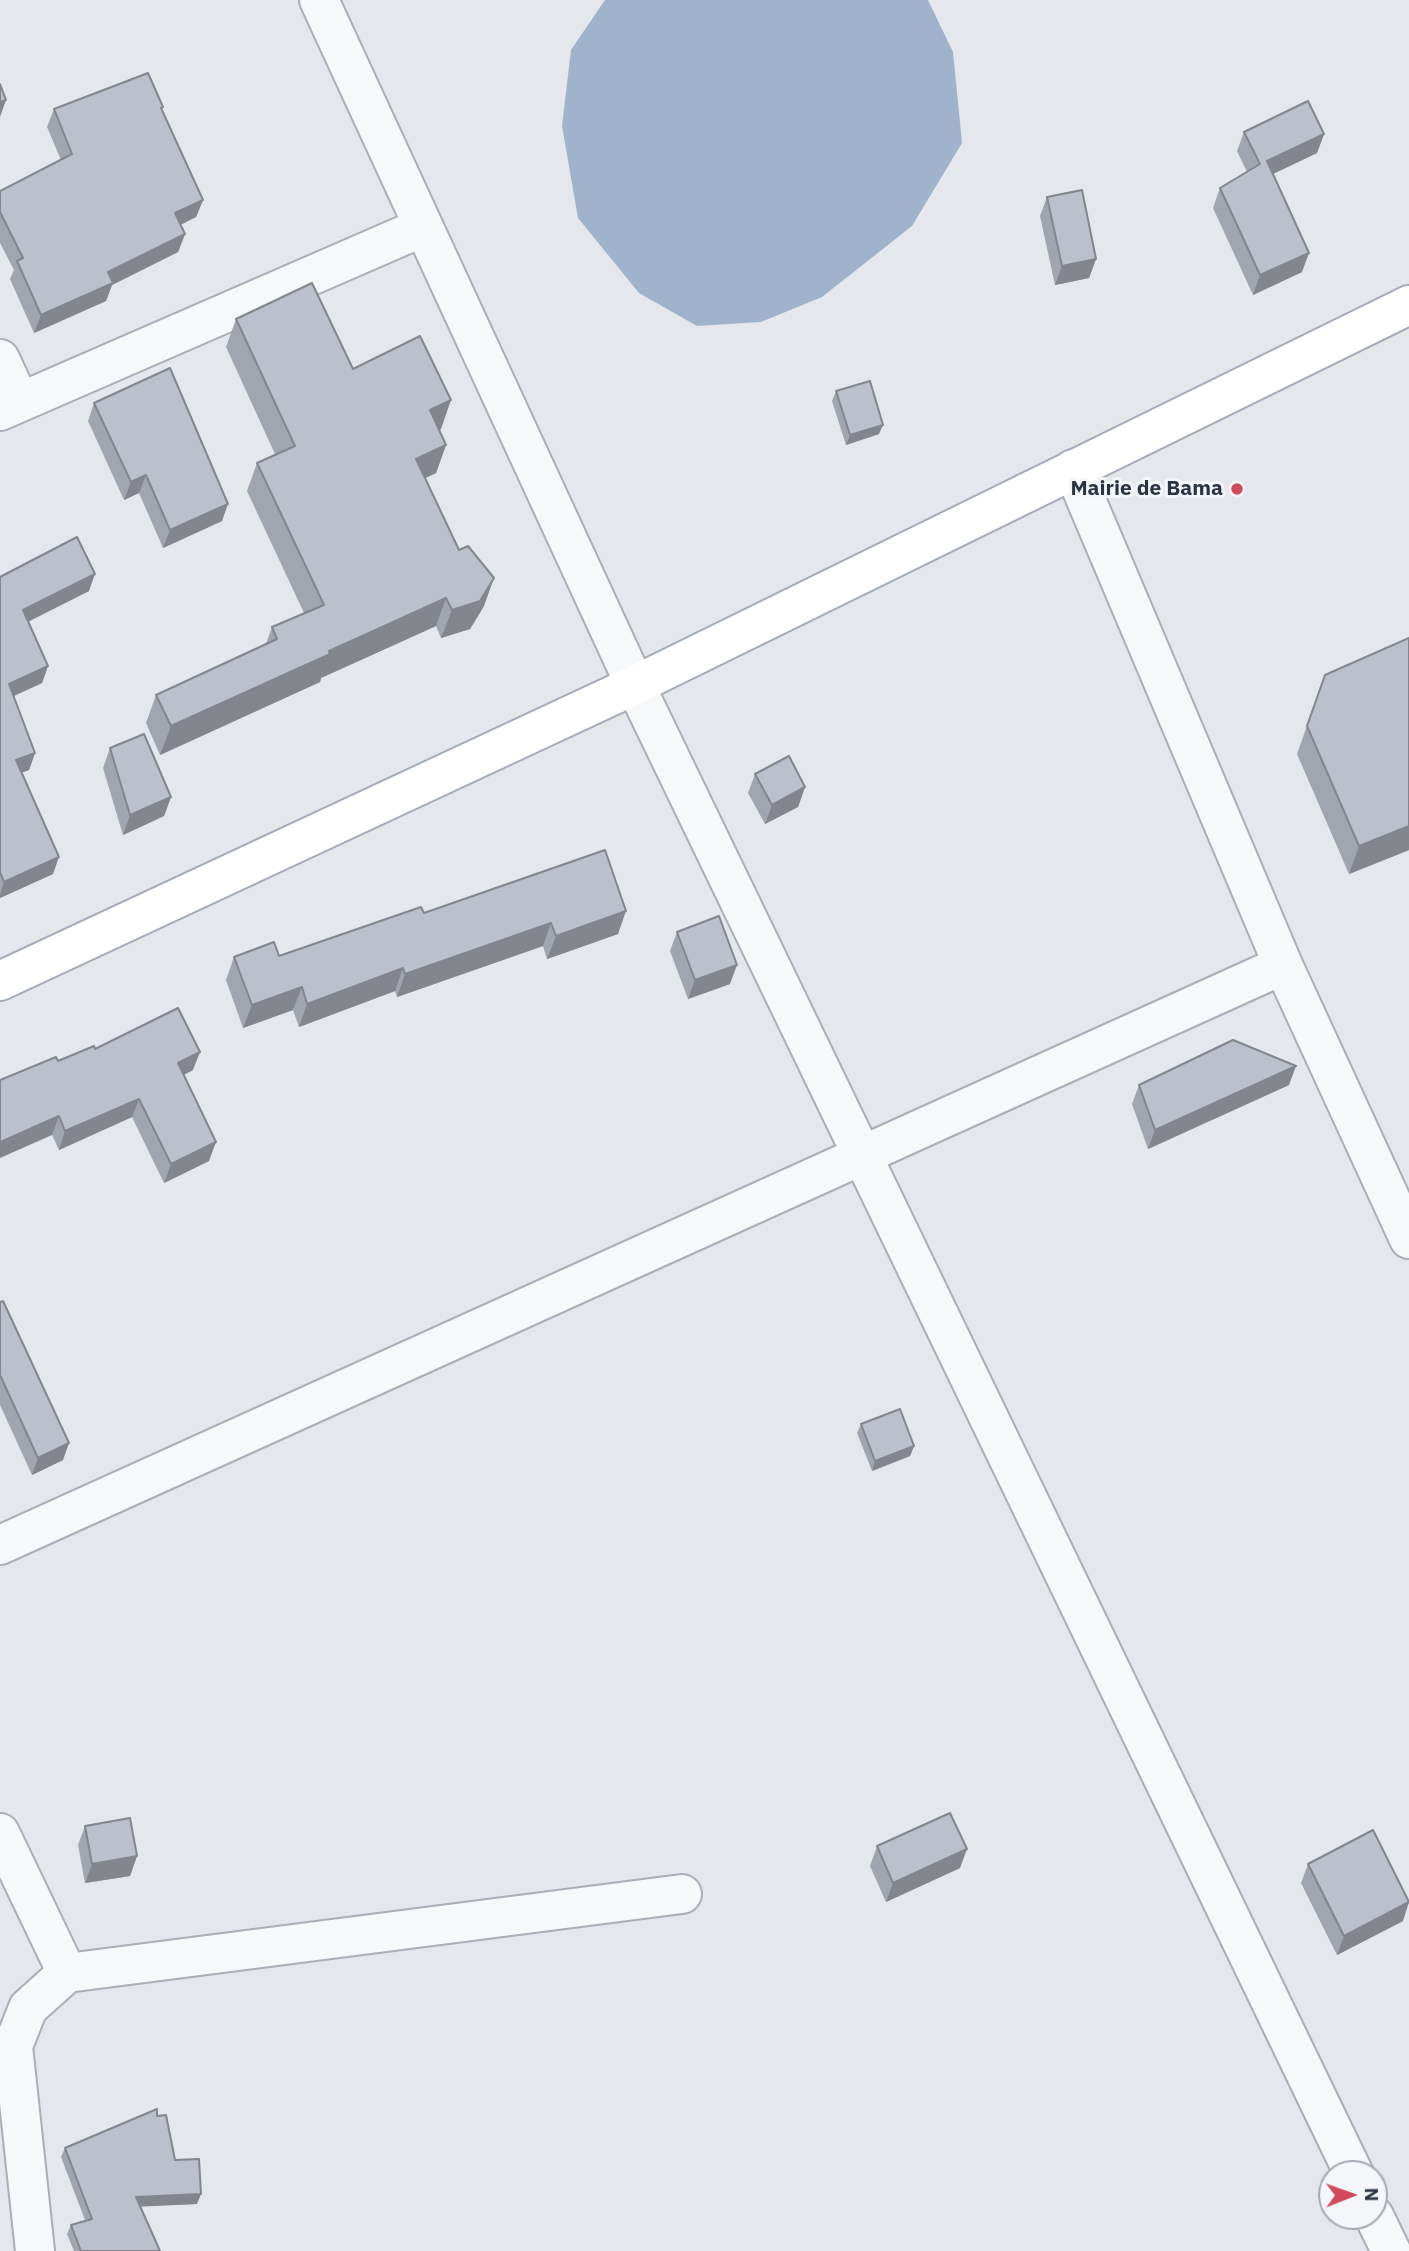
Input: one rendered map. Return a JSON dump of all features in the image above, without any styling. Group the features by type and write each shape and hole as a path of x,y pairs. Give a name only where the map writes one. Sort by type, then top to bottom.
{"main road":[{"path":"0,981 635,685 1409,305"}],"street":[{"path":"319,0 635,685 1347,2160"},
{"path":"0,359 10,406 423,227"},
{"path":"1073,469 1283,965 1409,1238"},
{"path":"0,1545 1283,965"},
{"path":"0,1833 67,1973"},
{"path":"35,2251 13,2046 29,2008 67,1973 682,1894"}],"water":[{"path":"605,0 928,0 953,52 962,143 912,226 822,297 761,322 697,326 639,293 578,218 562,126 571,50"}],"building":[{"path":"148,73 203,200 175,213 185,234 108,272 113,283 41,315 17,261 23,258 0,212 0,191 72,154 54,109"},
{"path":"0,84 6,100 0,102"},
{"path":"1308,101 1324,134 1267,161 1309,253 1260,275 1220,188 1260,164 1244,132"},
{"path":"1082,190 1096,259 1062,266 1047,197"},
{"path":"312,283 353,369 420,336 451,400 430,410 446,445 416,459 459,550 468,546 494,578 480,601 452,610 446,598 171,726 156,695 277,639 272,627 324,605 257,463 295,446 236,319"},
{"path":"170,368 228,504 170,530 146,475 131,482 94,403"},
{"path":"870,381 883,425 850,435 836,391"},
{"path":"77,537 95,574 23,610 48,666 9,684 35,753 16,760 59,857 4,882 0,872 0,577"},
{"path":"1409,638 1409,826 1359,846 1307,726 1325,675"},
{"path":"144,734 171,797 130,815 110,748"},
{"path":"789,756 805,787 772,805 755,774"},
{"path":"605,850 626,911 556,936 551,923 405,974 403,968 307,1004 302,987 252,1005 234,957 274,942 279,956 421,907 424,913"},
{"path":"719,916 737,965 695,980 677,932"},
{"path":"178,1008 200,1052 178,1063 216,1142 171,1164 139,1099 65,1131 59,1116 0,1142 0,1080 56,1057 58,1061 94,1046 95,1049"},
{"path":"1233,1040 1296,1066 1155,1130 1139,1085"},
{"path":"3,1301 69,1443 38,1458 0,1375 0,1302"},
{"path":"900,1409 914,1446 875,1461 861,1424"},
{"path":"950,1813 967,1849 893,1883 877,1846"},
{"path":"130,1818 137,1856 92,1864 85,1826"},
{"path":"1373,1830 1409,1902 1344,1936 1308,1864"},
{"path":"157,2109 157,2116 166,2115 175,2160 199,2159 201,2194 136,2197 160,2251 81,2251 71,2225 92,2219 65,2148"}],"place":[{"name":"Mairie de Bama","path":"1237,489"}]}
